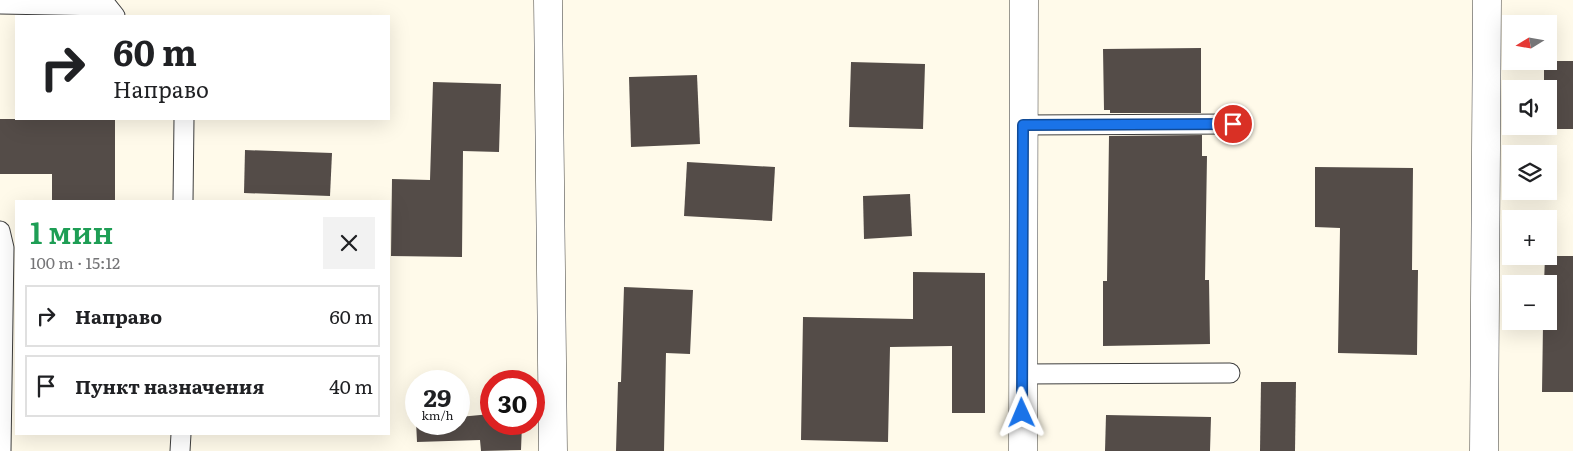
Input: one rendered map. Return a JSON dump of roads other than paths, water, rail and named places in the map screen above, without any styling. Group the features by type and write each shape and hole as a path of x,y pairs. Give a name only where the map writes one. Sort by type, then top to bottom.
{"street":[{"path":"548,0 553,451"},
{"path":"1023,451 1024,0"},
{"path":"1484,451 1488,0"}],"lane":[{"path":"0,4 107,6 114,15"},
{"path":"183,200 184,120"},
{"path":"1023,125 1233,124"},
{"path":"0,231 4,248 1,451"},
{"path":"1022,374 1230,374"},
{"path":"180,451 181,435"}]}
